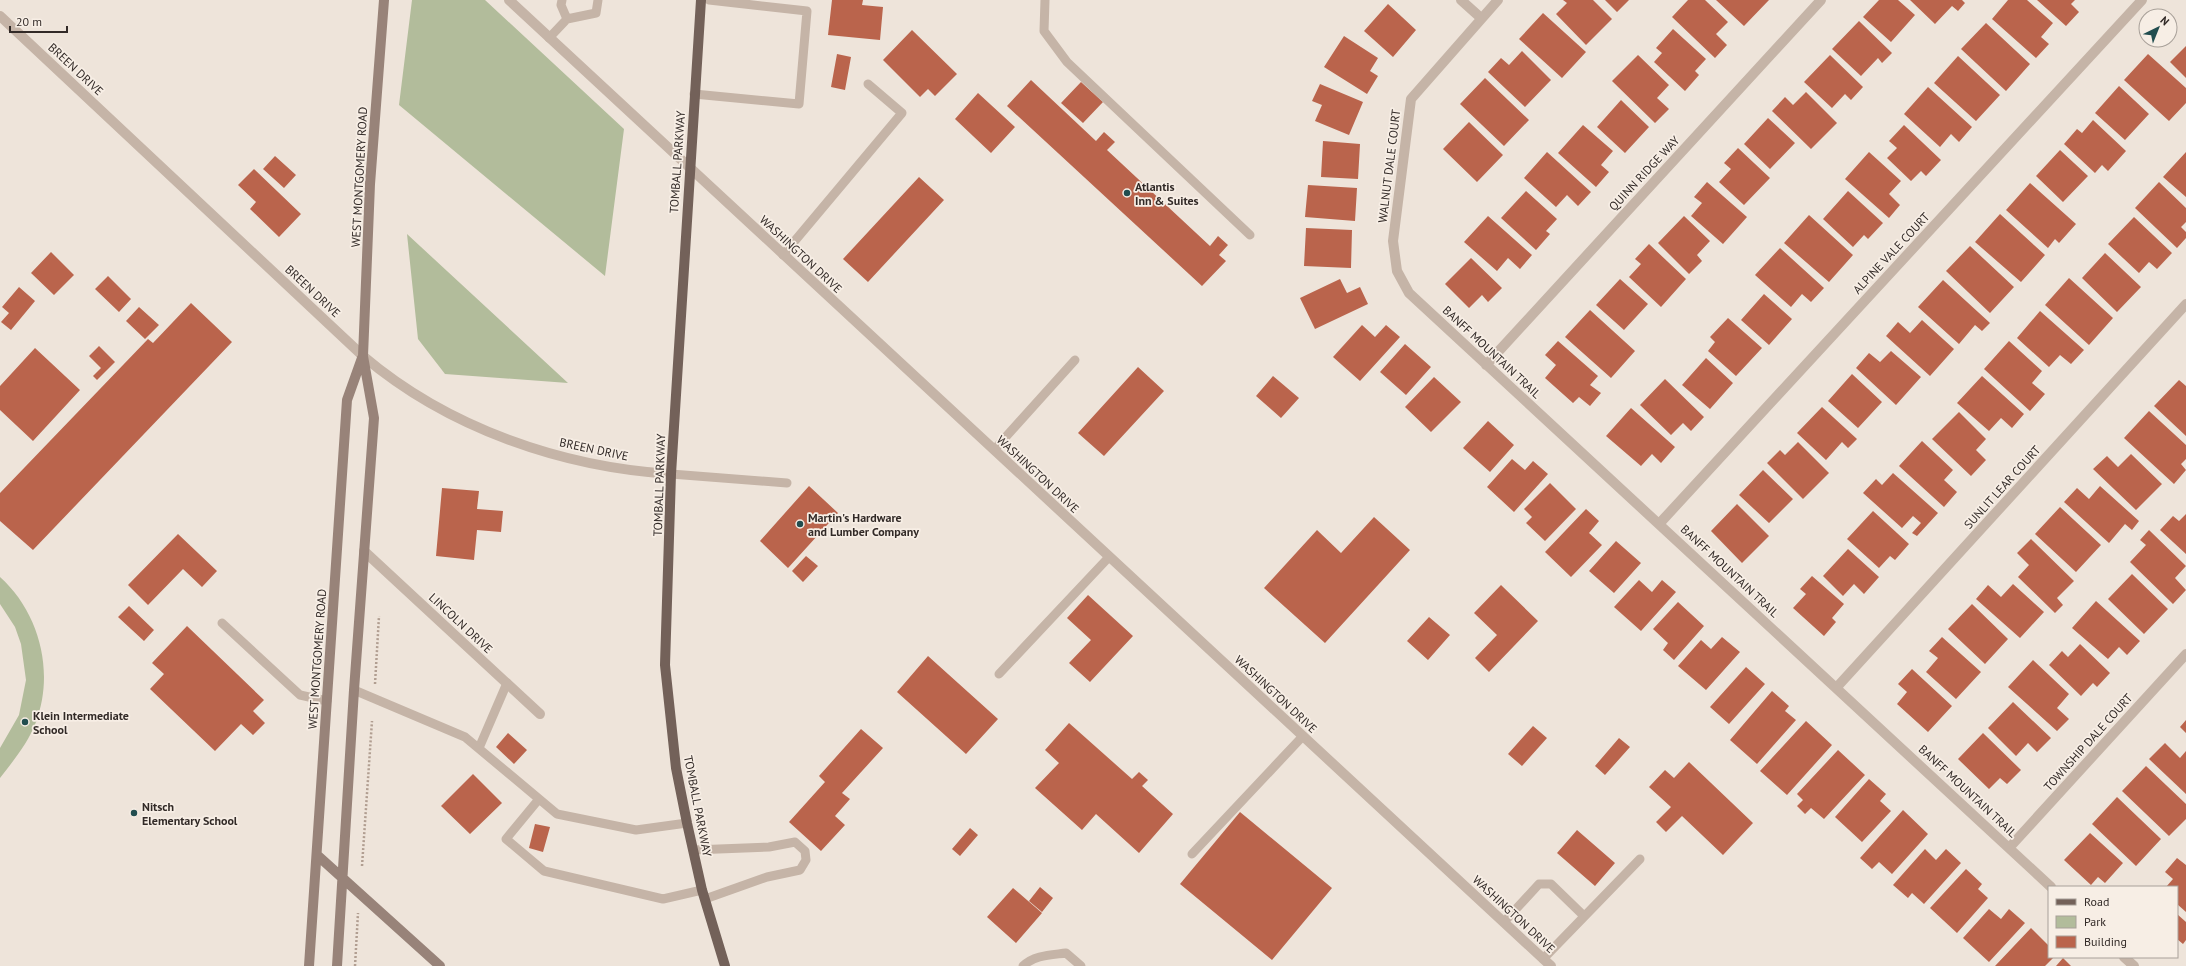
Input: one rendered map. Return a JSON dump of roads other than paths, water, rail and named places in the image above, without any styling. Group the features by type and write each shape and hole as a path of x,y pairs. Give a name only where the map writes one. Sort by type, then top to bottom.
{"main road":[{"name":"WEST MONTGOMERY ROAD","path":"337,966 354,690 374,418 363,356 370,184 384,0"},
{"name":"TOMBALL PARKWAY","path":"701,0 689,168 671,474 665,665 676,768 704,895 725,966"},
{"name":"WEST MONTGOMERY ROAD","path":"309,966 347,400 363,356"},
{"path":"317,855 440,966"}],"street":[{"name":"WASHINGTON DRIVE","path":"509,0 1551,966"},
{"path":"1461,0 1481,18"},
{"name":"WALNUT DALE COURT","path":"1397,271 1393,241 1411,99 1498,0"},
{"name":"QUINN RIDGE WAY","path":"1486,364 1821,0"},
{"name":"ALPINE VALE COURT","path":"1659,524 2142,0"},
{"name":"BREEN DRIVE","path":"0,16 363,356 389,378 433,406 499,436 532,448 584,462 646,473 671,474"},
{"name":"BANFF MOUNTAIN TRAIL","path":"1397,271 1409,293 2050,886"},
{"name":"SUNLIT LEAR COURT","path":"1837,688 2186,304"},
{"name":"LINCOLN DRIVE","path":"364,551 540,714"},
{"name":"TOWNSHIP DALE COURT","path":"2010,848 2186,654"},
{"path":"2125,958 2134,966"}],"lane":[{"path":"562,0 561,5 567,19"},
{"path":"549,38 567,19 596,13 598,0"},
{"path":"694,94 799,104 807,11 709,0"},
{"path":"1045,0 1044,31 1067,62 1250,235"},
{"path":"783,255 902,113 868,84"},
{"path":"994,450 1075,360"},
{"path":"671,474 787,482"},
{"path":"999,674 1109,557"},
{"path":"222,624 300,695 327,701"},
{"path":"479,748 507,683"},
{"path":"354,690 465,737 558,814 636,830 687,823"},
{"path":"1192,854 1302,736"},
{"path":"539,799 506,839 544,871 663,899 704,895 767,877 800,870 806,860 804,851 795,842 769,847 693,850"},
{"path":"1543,958 1640,859"},
{"path":"1504,922 1539,884 1551,884 1584,916"},
{"path":"1024,966 1027,962 1044,955 1066,953 1080,966"}],"place":[{"name":"Atlantis Inn & Suites","path":"1127,193"},
{"name":"Martin's Hardware and Lumber Company","path":"800,524"},
{"name":"Klein Intermediate School","path":"25,722"},
{"name":"Nitsch Elementary School","path":"134,813"}]}
